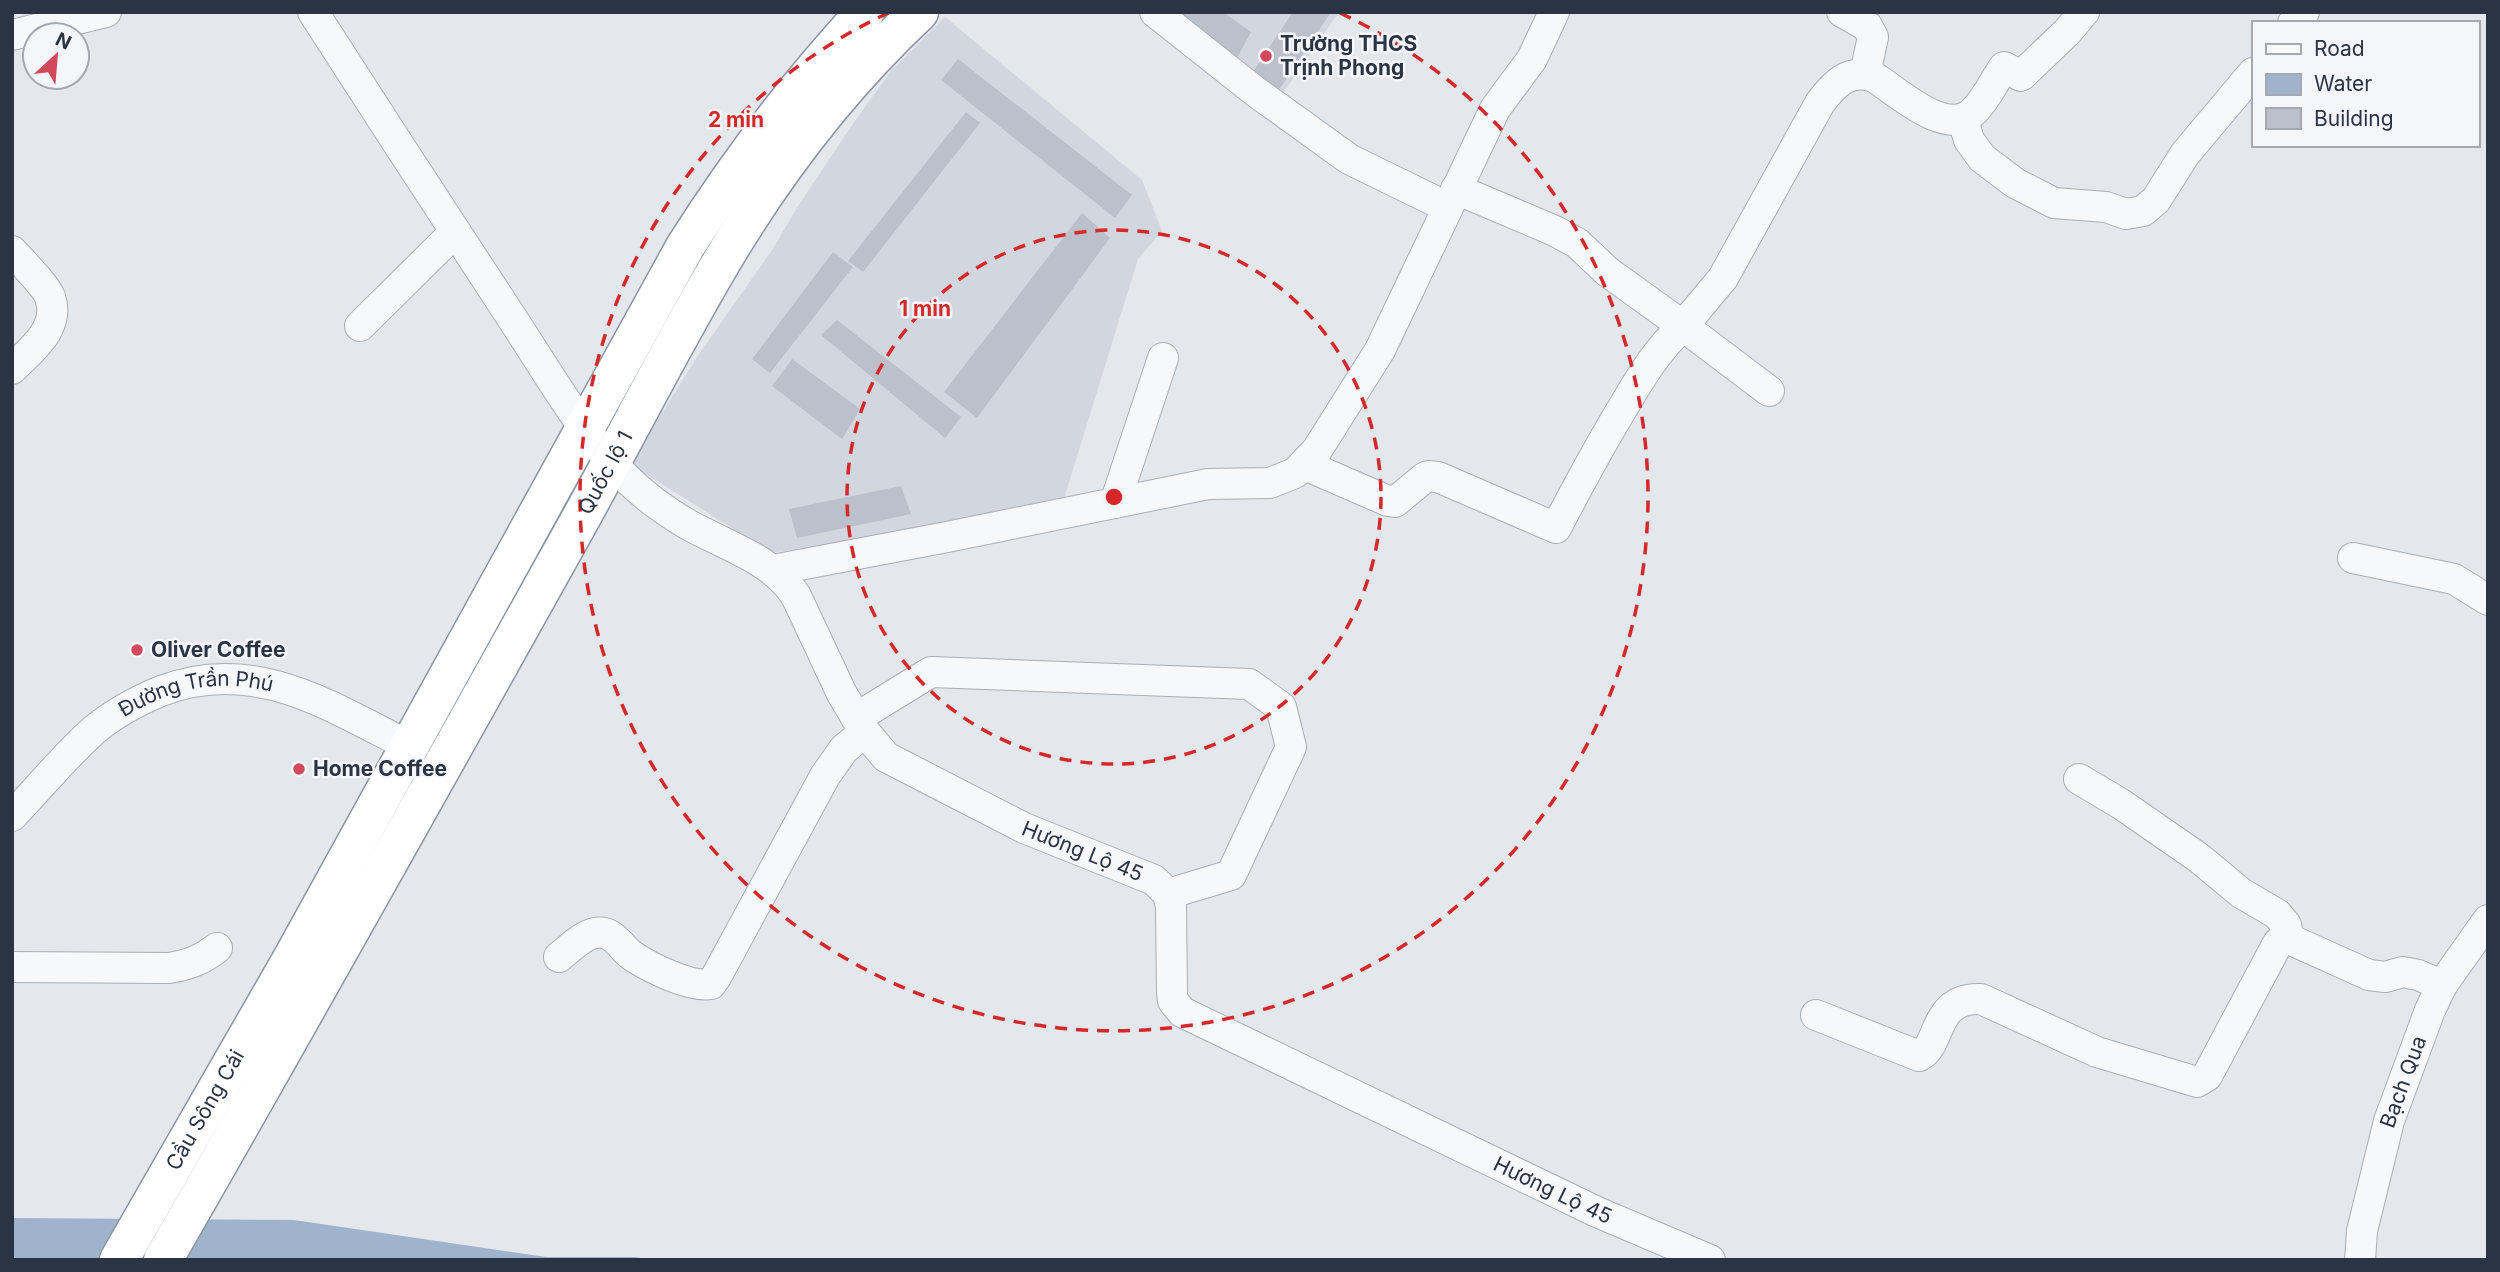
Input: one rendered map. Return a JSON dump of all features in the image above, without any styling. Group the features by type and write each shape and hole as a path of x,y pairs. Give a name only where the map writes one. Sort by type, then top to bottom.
{"highway":[{"name":"Quốc lộ 1","path":"292,959 685,247 723,186 808,75 864,12"},
{"name":"Quốc lộ 1","path":"333,964 694,311 756,207 797,150 845,91 919,12"},
{"name":"Cầu Sông Cái","path":"119,1260 292,959"},
{"name":"Cầu Sông Cái","path":"163,1260 333,964"}],"street":[{"path":"12,35 106,12"},
{"name":"Hương Lộ 45","path":"313,12 585,428 612,463 642,493 684,522 773,570 787,582 833,677 860,725 886,757 1024,828 1154,880 1168,894 1171,906 1172,993 1173,1001 1182,1012 1597,1212 1710,1260"},
{"path":"1155,12 1256,92 1349,159 1451,198 1555,231 1577,243 1608,272 1769,391"},
{"path":"773,570 1208,484 1270,483 1295,473 1305,465 1380,350 1495,109 1532,59 1554,12"},
{"path":"1842,12 1867,26 1873,37 1865,74"},
{"path":"1305,465 1395,502 1424,478 1438,477 1556,528 1597,449 1645,371 1667,341 1723,278 1819,103 1840,80 1852,74 1865,74 1933,115 1952,121 1964,120 1975,111 2004,67 2021,76 2084,12"},
{"path":"1964,120 1969,140 1982,158 2015,183 2054,203 2106,206 2126,214 2143,211 2155,200 2185,154 2252,74"},
{"path":"360,326 455,232"},
{"path":"12,251 50,296 52,320 41,341 12,369"},
{"path":"1115,503 1163,358"},
{"path":"2353,558 2447,577 2488,600"},
{"path":"559,957 592,933 600,932 611,936 637,959 668,974 690,982 711,984 825,776 860,725 931,672 1249,684 1281,707 1291,747 1231,875 1168,894"},
{"name":"Đường Trần Phú","path":"12,816 95,730 148,696 191,681 213,678 242,679 280,686 321,702 411,747"},
{"path":"2079,779 2121,804 2199,858 2241,893 2277,914 2286,925 2289,939"},
{"name":"Bạch Qua","path":"2360,1260 2362,1231 2389,1121 2430,1010 2442,985 2488,920"},
{"path":"1816,1015 1919,1056 1925,1053 1940,1022 1952,1007 1966,1000 1981,999 2097,1052 2197,1082 2207,1076 2278,943 2289,939 2369,975 2385,977 2403,972 2442,985"},
{"path":"12,967 169,968 204,958 217,948"}],"shaded area":[{"name":"Trường THCS Trịnh Phong","path":"1168,12 1339,12 1279,99"},
{"path":"945,17 1142,180 1162,231 1138,259 1062,505 1015,515 772,553 630,464 697,357 772,250 852,125 891,71"}],"water":[{"path":"12,1218 294,1220 546,1257 635,1257 654,1260 12,1260"}],"building":[{"path":"1175,12 1223,12 1251,32 1236,60"},
{"path":"1293,12 1331,12 1278,91 1252,73"},
{"path":"958,59 1132,195 1115,218 941,80"},
{"path":"966,112 980,123 863,272 848,261"},
{"path":"1082,213 1110,238 977,418 944,392"},
{"path":"833,252 853,267 770,373 752,359"},
{"path":"837,320 961,417 945,438 821,335"},
{"path":"792,359 860,409 842,439 772,386"},
{"path":"901,486 911,514 797,538 789,509"}],"place":[{"name":"Trường THCS Trịnh Phong","path":"1266,56"},
{"name":"Oliver Coffee","path":"137,650"},
{"name":"Home Coffee","path":"299,769"}]}
